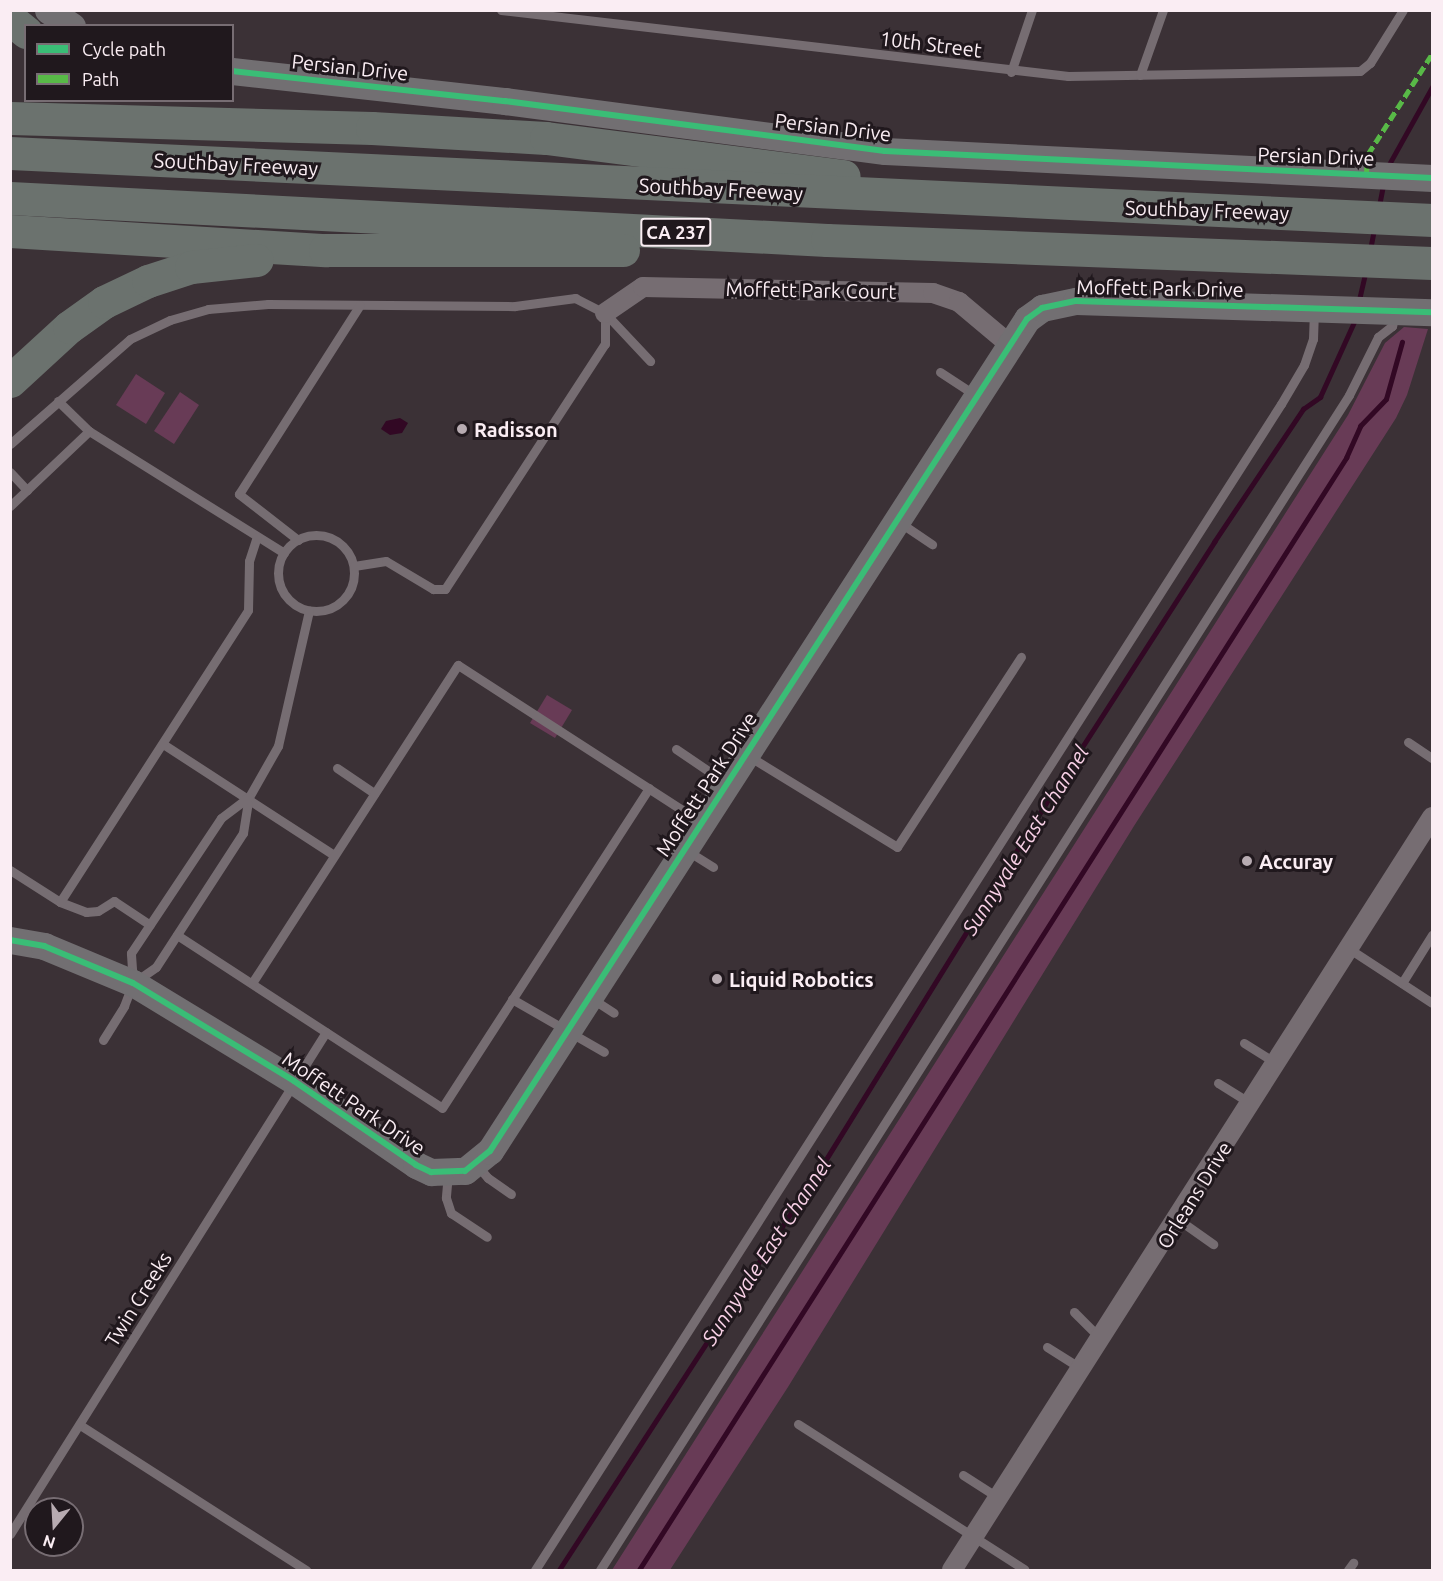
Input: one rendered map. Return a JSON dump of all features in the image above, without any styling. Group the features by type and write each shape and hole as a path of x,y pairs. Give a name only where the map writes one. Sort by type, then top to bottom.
{"highway":[{"path":"10,19 24,30"},
{"path":"196,102 372,128"},
{"path":"10,118 372,128 636,147 836,174 927,199"},
{"name":"Southbay Freeway","path":"10,153 927,199 1422,220"},
{"name":"CA 237","path":"10,198 827,240 1417,262"},
{"path":"10,231 325,250 678,250 827,240"},
{"path":"10,381 95,308 148,281 191,267 325,250"}],"street":[{"path":"48,10 69,24"},
{"name":"Persian Drive","path":"234,71 505,101 885,152 1428,178"},
{"name":"Moffett Park Court","path":"604,313 643,287 933,293 959,302 1009,344"},
{"name":"Moffett Park Drive","path":"10,940 44,946 133,983 294,1081 416,1166 447,1173 477,1164 490,1151 975,395 1028,319 1042,308 1058,303 1432,312"},
{"name":"Orleans Drive","path":"952,1570 1179,1220 1275,1062 1432,817"}],"lane":[{"name":"10th Street","path":"501,10 1011,72 1140,75 1360,71 1370,63 1403,10"},
{"path":"1011,72 1032,10"},
{"path":"1140,75 1163,10"},
{"path":"10,444 130,339 170,320 208,309 360,305 515,306 575,298 604,313 650,361"},
{"path":"298,540 239,494 360,305"},
{"path":"535,1570 1281,404 1304,365 1321,308"},
{"path":"600,1570 1349,395 1378,337 1392,326 1393,310"},
{"path":"354,566 386,561 433,589 445,589 605,344 604,313"},
{"path":"939,372 975,395"},
{"path":"58,401 89,431 284,553"},
{"path":"10,506 89,431"},
{"path":"10,472 27,490"},
{"path":"895,520 932,544"},
{"path":"321,535 333,538 350,554 354,566 351,590 344,601 334,608 309,611 288,599 281,589 278,571 284,553 298,540 321,535"},
{"path":"60,902 248,610 249,561 257,537"},
{"path":"133,983 156,967 243,833 249,797 279,746 309,611"},
{"path":"745,754 897,847 1021,657"},
{"path":"252,983 458,665 701,822"},
{"path":"1408,742 1432,758"},
{"path":"163,744 249,797 334,855"},
{"path":"676,749 726,783"},
{"path":"337,768 374,793"},
{"path":"177,935 442,1108 649,788"},
{"path":"103,1040 124,1006 133,983 131,953 221,818 249,797"},
{"path":"684,849 713,867"},
{"path":"10,870 60,902 86,912 98,911 114,901 150,925"},
{"path":"1402,983 1432,936"},
{"path":"1348,948 1432,1003"},
{"path":"589,997 614,1013"},
{"path":"512,999 566,1033 604,1052"},
{"name":"Twin Creeks","path":"10,1534 262,1138 294,1081 326,1032"},
{"path":"1244,1043 1275,1062"},
{"path":"1218,1083 1251,1104"},
{"path":"477,1164 488,1178 511,1194"},
{"path":"447,1173 446,1198 451,1213 487,1237"},
{"path":"1179,1220 1213,1244"},
{"path":"1074,1312 1101,1340"},
{"path":"1047,1347 1082,1369"},
{"path":"798,1424 1024,1569"},
{"path":"80,1425 306,1570"},
{"path":"963,1475 999,1498"}],"shaded area":[{"path":"1404,327 1428,329 1407,395 1396,418 1134,826 788,1387 670,1570 612,1570 1348,415 1385,343"},
{"path":"136,374 165,393 146,424 116,405"},
{"path":"180,392 199,405 174,444 154,431"},
{"path":"400,418 408,423 402,433 390,435 381,429 386,421"},
{"path":"547,695 572,710 555,738 530,723"}],"waterway":[{"name":"Sunnyvale East Channel","path":"1387,168 1432,87"},
{"name":"Sunnyvale East Channel","path":"1379,206 1383,185"},
{"name":"Sunnyvale East Channel","path":"1370,250 1374,229"},
{"name":"Sunnyvale East Channel","path":"1359,300 1365,273"},
{"name":"Sunnyvale East Channel","path":"559,1570 825,1161 1048,800 1214,542 1303,409 1320,397 1355,320"},
{"path":"639,1570 1346,458 1360,426 1386,399 1402,342"}],"marked path":[{"path":"1366,175 1368,154 1432,54"}],"cycle path":[{"path":"234,71 505,101 885,151 1432,178"},
{"path":"10,940 44,946 133,983 294,1081 416,1165 431,1172 465,1171 490,1151 1027,319 1042,308 1076,301 1432,312"}],"place":[{"name":"Radisson","path":"462,429"},
{"name":"Accuray","path":"1247,861"},
{"name":"Liquid Robotics","path":"717,979"}]}
